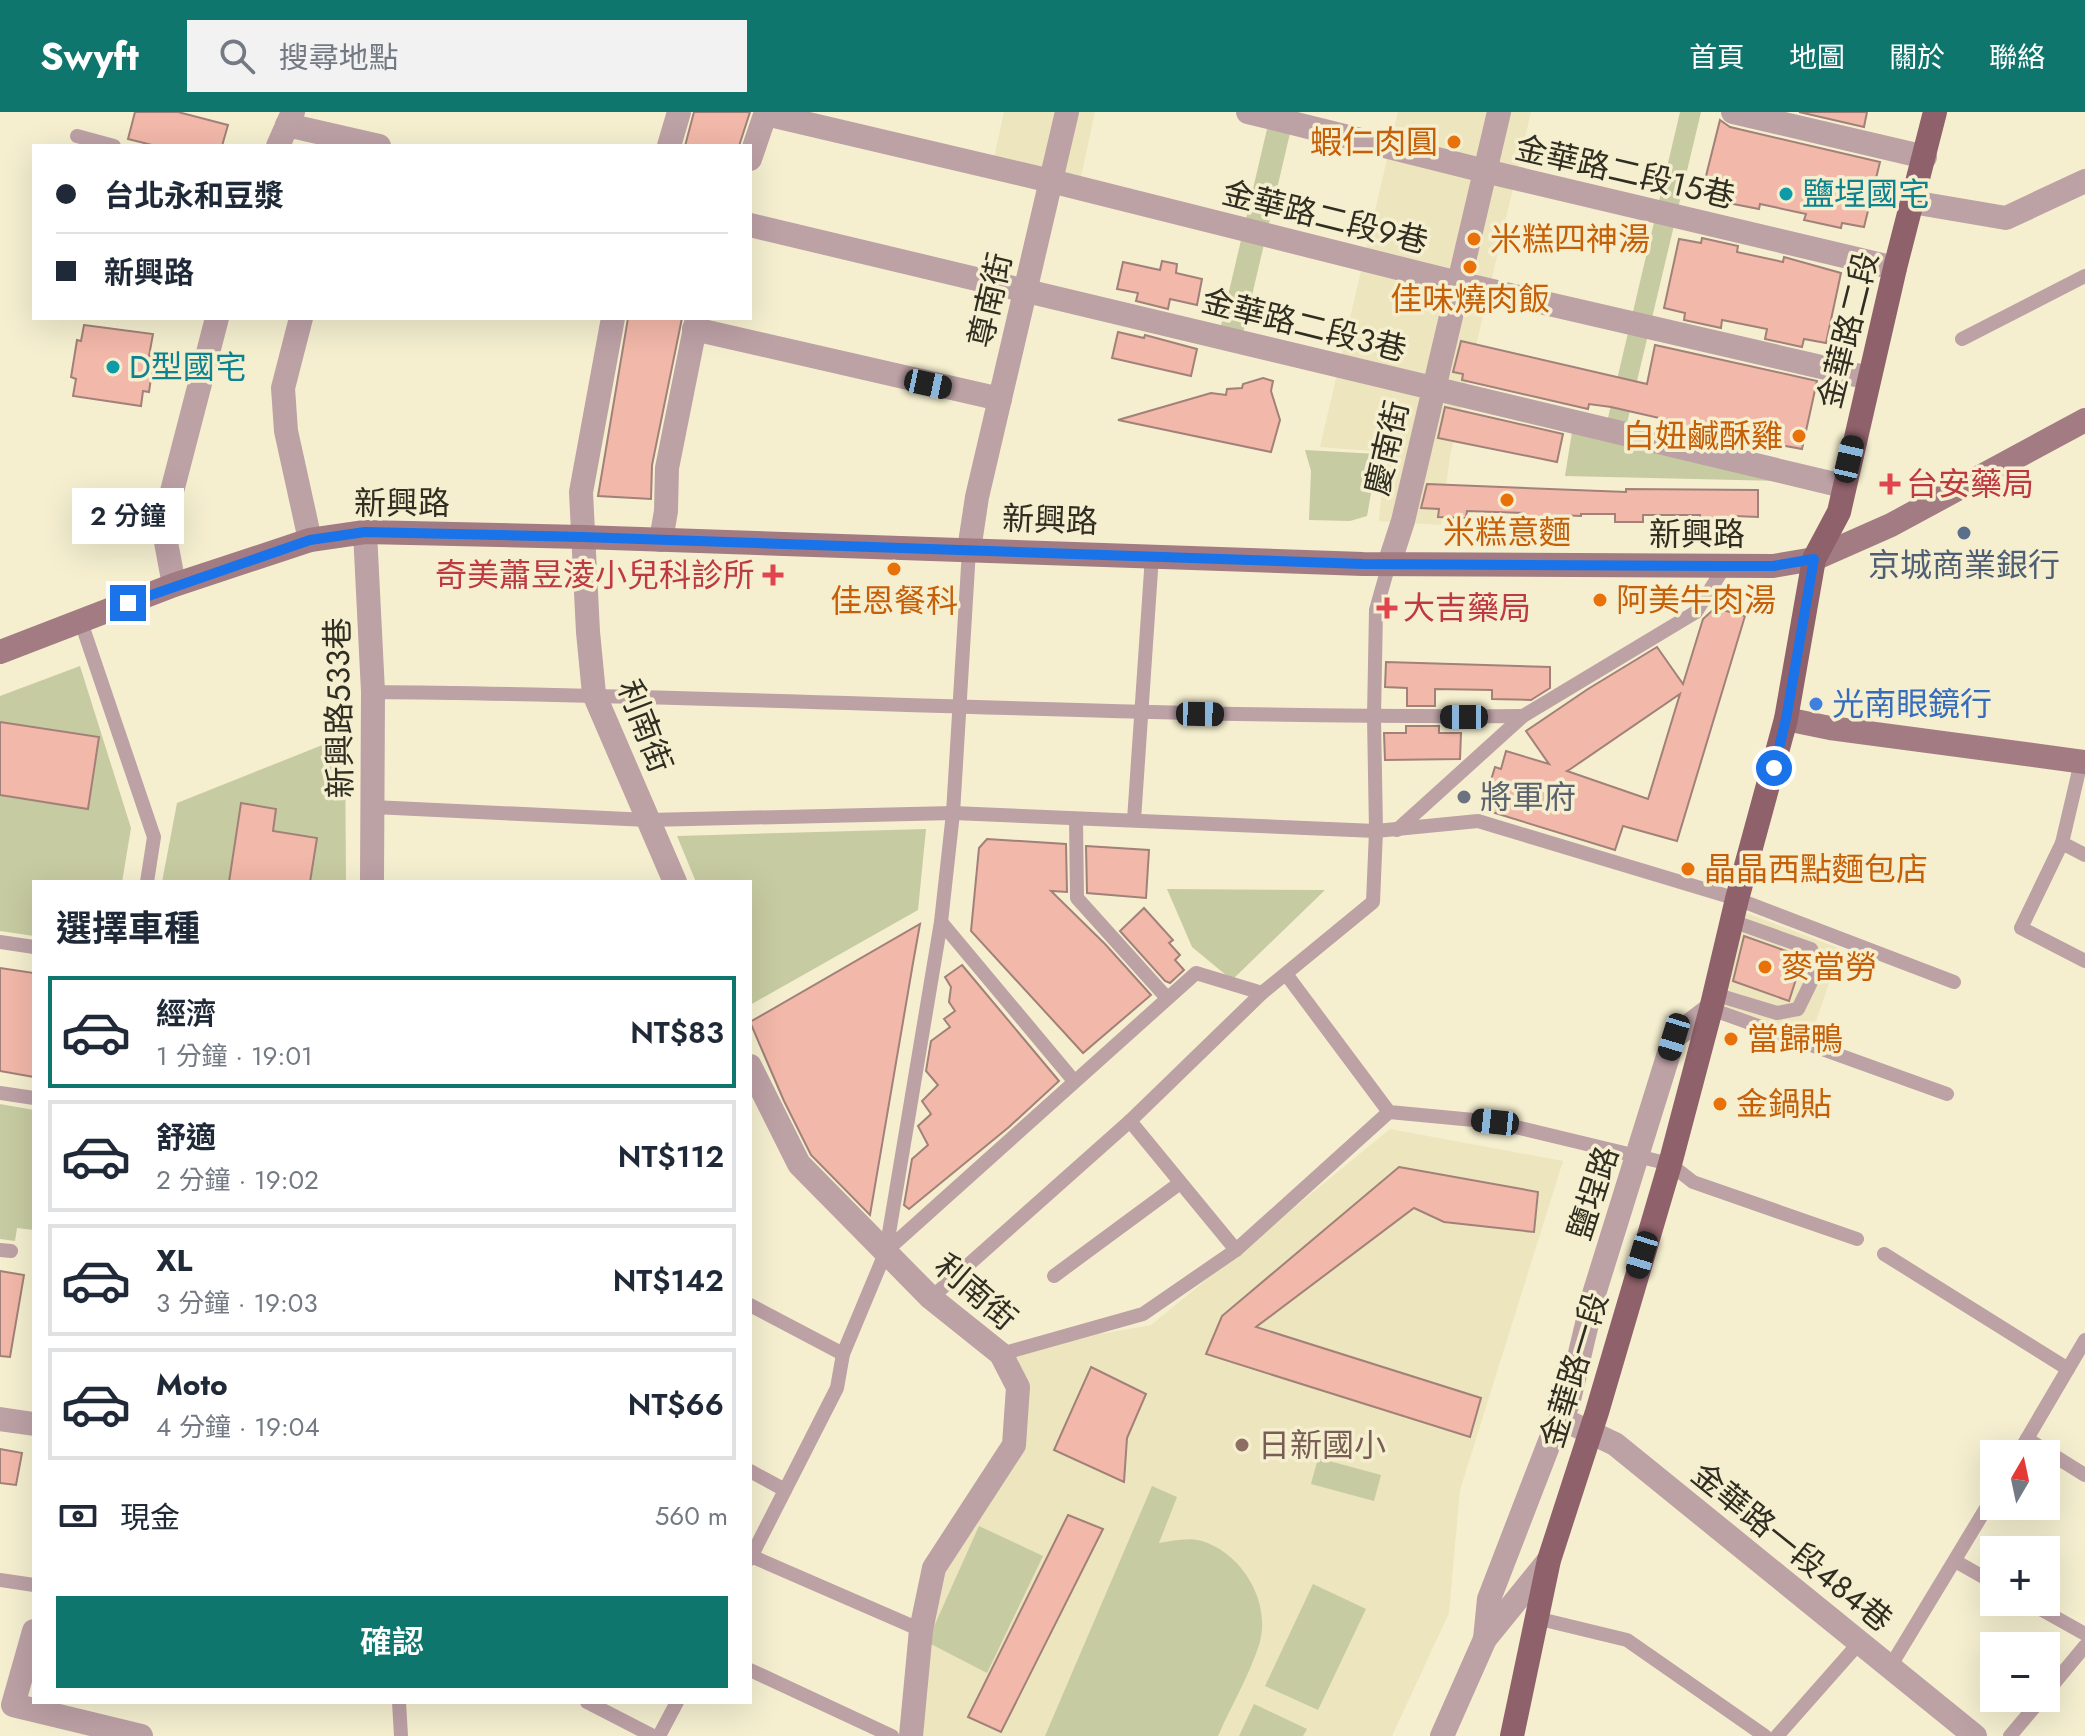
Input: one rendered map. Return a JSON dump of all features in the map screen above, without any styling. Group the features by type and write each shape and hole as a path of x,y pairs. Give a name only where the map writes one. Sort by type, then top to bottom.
{"main road":[{"name":"金華路二段","path":"1814,559 1839,512 1895,268 1935,112"},
{"name":"金華路一段","path":"1512,1736 1549,1560 1670,1164 1786,719 1814,559"}],"street":[{"path":"670,144 679,112"},
{"name":"尊南街","path":"969,550 977,497 1067,112"},
{"name":"金華路二段15巷","path":"1248,112 1895,268"},
{"name":"慶南街","path":"1389,564 1403,521 1499,112"},
{"path":"1733,112 1925,157"},
{"path":"752,153 766,113"},
{"name":"金華路二段9巷","path":"766,113 1458,283 1869,378"},
{"path":"286,128 369,144"},
{"path":"1912,202 2006,218 2085,181"},
{"name":"金華路二段3巷","path":"752,225 1843,486"},
{"path":"174,585 163,526 216,320"},
{"path":"300,320 283,388 286,431 310,540"},
{"name":"利南街","path":"613,320 581,492 594,694 674,880"},
{"path":"661,540 666,511 667,468 696,323 1000,399"},
{"name":"新興路","path":"0,652 174,585 310,540 365,532 1389,564 1773,566 1814,559 1891,525 2085,420"},
{"name":"新興路533巷","path":"365,532 373,692 372,880"},
{"path":"1786,719 1830,728 2083,762"},
{"name":"鹽埕路","path":"1485,1639 1489,1599 1550,1441 1562,1419 1594,1294 1674,1037 1712,1001"},
{"name":"利南街","path":"752,1070 799,1164 931,1298 1001,1354 1018,1387 1014,1445 934,1568 921,1630 911,1736"},
{"path":"0,1419 32,1424"},
{"name":"金華路一段484巷","path":"1562,1419 1615,1444 1975,1736"},
{"name":"鹽埕路","path":"1442,1736 1485,1639 1549,1560"},
{"path":"32,1636 6,1704 141,1736"}],"lane":[{"path":"77,136 107,144"},
{"path":"1962,339 2085,276"},
{"path":"752,1556 837,1388 843,1354 886,1251 941,922 953,813 969,550"},
{"path":"1134,820 1152,556"},
{"path":"931,1298 1130,1121 1262,993 1373,902 1376,610 1389,564"},
{"path":"1397,830 1523,716 1696,612 1725,566"},
{"path":"81,622 154,837 147,880"},
{"path":"373,692 594,694 1374,717 1523,716"},
{"path":"2083,762 2062,843 2021,928 2085,961"},
{"path":"373,807 648,820 953,813 1376,831 1478,821 1954,982"},
{"path":"1076,820 1077,898 1167,998"},
{"path":"2062,843 2085,855"},
{"path":"1712,1001 1777,1013 1798,1009 1818,968 1811,949 1735,910"},
{"path":"941,922 1074,1081"},
{"path":"0,942 32,947"},
{"path":"886,1251 1196,973 1262,993"},
{"path":"1286,974 1389,1112"},
{"path":"1712,1001 1947,1094"},
{"path":"0,1093 32,1098"},
{"path":"1001,1354 1143,1314 1236,1250 1389,1112 1495,1122 1670,1164 1693,1182 1857,1239"},
{"path":"1130,1121 1236,1250"},
{"path":"1054,1276 1180,1183"},
{"path":"1884,1254 2068,1369"},
{"path":"752,1306 843,1354"},
{"path":"2085,1340 2027,1439 2085,1475"},
{"path":"752,1472 785,1490"},
{"path":"1890,1667 1980,1519"},
{"path":"752,1558 921,1630"},
{"path":"1955,1561 1980,1575"},
{"path":"0,1580 32,1585"},
{"path":"2053,1616 2085,1634"},
{"path":"1536,1618 1627,1640 1765,1736"},
{"path":"1777,1736 1860,1642"},
{"path":"2060,1676 2085,1646"},
{"path":"752,1671 892,1736"},
{"path":"399,1704 401,1736"},
{"path":"591,1704 656,1736 676,1704"},
{"path":"2010,1736 2030,1712"}],"shaded area":[{"path":"1004,112 1095,112 1079,186 992,167"},
{"path":"1398,112 1531,112 1450,456 1441,525 1379,521 1385,452 1320,447"},
{"path":"1741,911 1841,949 1809,1041 1715,1008"},
{"name":"日新國小","path":"1390,1129 1563,1161 1460,1490 1449,1613 1392,1736 920,1736 934,1583 1015,1428 1003,1354 1018,1342 1151,1325"}],"green space":[{"path":"1271,112 1295,112 1242,338 1219,334"},
{"path":"1680,112 1701,112 1622,444 1780,481 1565,476 1572,432 1603,439"},
{"path":"1305,450 1378,454 1367,516 1350,521 1309,520 1311,471"},
{"path":"80,666 131,828 122,880 32,880 32,936 0,931 0,696"},
{"path":"345,736 346,880 162,880 177,803"},
{"path":"926,829 918,910 752,1004 752,880 695,880 677,836"},
{"path":"1167,889 1325,890 1232,980 1192,947"},
{"path":"0,1104 32,1110 32,1230 17,1228 15,1241 0,1239"},
{"path":"1318,1458 1381,1475 1374,1501 1311,1484"},
{"path":"1152,1486 1177,1497 1159,1543 1186,1539 1217,1547 1251,1582 1261,1613 1262,1629 1250,1668 1218,1736 1045,1736"},
{"path":"979,1526 1043,1556 987,1673 927,1642"},
{"path":"1313,1584 1366,1609 1318,1710 1265,1686"},
{"path":"1254,1704 1307,1729 1303,1736 1239,1736"}],"building":[{"path":"135,112 178,112 228,125 223,144 148,144 128,139"},
{"path":"694,112 750,112 740,144 686,144"},
{"path":"1799,112 1867,112 1864,127"},
{"path":"1720,120 1730,127 1880,162 1864,227 1842,223 1841,228 1804,220 1806,214 1760,204 1759,209 1728,203 1729,198 1702,192"},
{"path":"1702,238 1738,246 1737,252 1783,262 1784,257 1841,273 1826,343 1804,339 1802,347 1765,339 1767,329 1722,320 1721,328 1684,320 1685,313 1664,308 1679,239 1701,243"},
{"path":"1162,261 1177,264 1176,273 1202,279 1197,305 1170,299 1168,309 1136,301 1138,293 1117,289 1123,262 1160,270"},
{"path":"628,320 682,320 652,465 651,499 598,496"},
{"name":"D型國宅","path":"84,325 153,334 149,356 154,357 149,392 143,391 141,406 73,396 76,379 71,377 77,340 81,341"},
{"path":"1118,332 1144,338 1145,335 1197,349 1191,376 1112,358"},
{"path":"1461,341 1647,384 1655,345 1817,381 1802,449 1780,445 1779,450 1743,442 1744,436 1698,426 1697,432 1667,425 1668,420 1611,407 1589,404 1588,409 1462,380 1463,374 1453,372"},
{"path":"1263,378 1273,381 1271,391 1280,420 1271,452 1118,420 1211,393 1226,395 1227,389 1242,388 1243,384"},
{"path":"1445,407 1563,434 1557,462 1438,438"},
{"path":"1427,484 1626,492 1626,489 1758,490 1758,517 1734,516 1734,524 1700,523 1700,515 1643,515 1643,522 1615,522 1615,514 1557,515 1557,523 1523,521 1524,513 1467,511 1466,518 1438,517 1439,509 1421,508"},
{"path":"1715,608 1745,616 1677,841 1623,826 1615,850 1482,809 1495,767 1501,769 1506,751 1549,764 1526,731 1588,689 1657,647 1683,684 1703,619","holes":["1680,694 1648,799 1567,771"]},
{"path":"1386,662 1550,667 1550,688 1531,700 1492,699 1492,690 1435,689 1435,706 1407,706 1407,688 1385,687"},
{"path":"0,722 99,737 88,809 0,795"},
{"path":"1406,726 1439,726 1439,733 1461,733 1460,759 1385,760 1384,733 1406,733"},
{"path":"241,803 276,809 273,831 317,838 310,880 229,880"},
{"path":"987,839 1066,844 1067,892 1051,891 1151,995 1083,1053 971,931 979,848"},
{"path":"1086,846 1149,850 1146,898 1087,893"},
{"path":"1144,908 1173,940 1169,943 1180,955 1175,960 1184,970 1170,983 1120,931"},
{"path":"920,924 870,1215 811,1155 784,1101 752,1021"},
{"name":"麥當勞","path":"1744,936 1803,957 1789,1001 1733,981"},
{"path":"962,965 1059,1081 1009,1127 909,1209 904,1205 912,1159 928,1145 918,1126 931,1114 922,1101 938,1085 926,1071 931,1041 950,1027 944,1019 955,1011 949,1002 951,987 945,977"},
{"path":"0,968 32,973 32,1077 0,1071"},
{"path":"1399,1167 1538,1192 1534,1232 1444,1222 1414,1208 1256,1327 1481,1398 1470,1437 1206,1354 1222,1316"},
{"path":"0,1271 24,1275 10,1357 0,1356"},
{"path":"1091,1367 1146,1394 1127,1438 1124,1482 1054,1450"},
{"path":"0,1449 22,1453 16,1485 0,1483"},
{"path":"1068,1515 1103,1529 1001,1732 968,1717"}],"place":[{"name":"蝦仁肉圓","path":"1454,142"},
{"name":"鹽埕國宅","path":"1786,194"},
{"name":"米糕四神湯","path":"1474,239"},
{"name":"佳味燒肉飯","path":"1470,267"},
{"name":"D型國宅","path":"113,367"},
{"name":"白妞鹹酥雞","path":"1799,436"},
{"name":"台安藥局","path":"1890,484"},
{"name":"米糕意麵","path":"1507,500"},
{"name":"京城商業銀行","path":"1964,533"},
{"name":"佳恩餐科","path":"894,569"},
{"name":"奇美蕭昱淩小兒科診所","path":"773,575"},
{"name":"阿美牛肉湯","path":"1600,600"},
{"name":"大吉藥局","path":"1387,608"},
{"name":"光南眼鏡行","path":"1816,704"},
{"name":"將軍府","path":"1464,797"},
{"name":"晶晶西點麵包店","path":"1688,869"},
{"name":"麥當勞","path":"1765,967"},
{"name":"當歸鴨","path":"1731,1039"},
{"name":"金鍋貼","path":"1720,1104"},
{"name":"日新國小","path":"1242,1445"}],"route":[{"path":"128,603 310,540 365,532 1363,564 1773,566 1814,559 1786,719 1774,768"}]}
